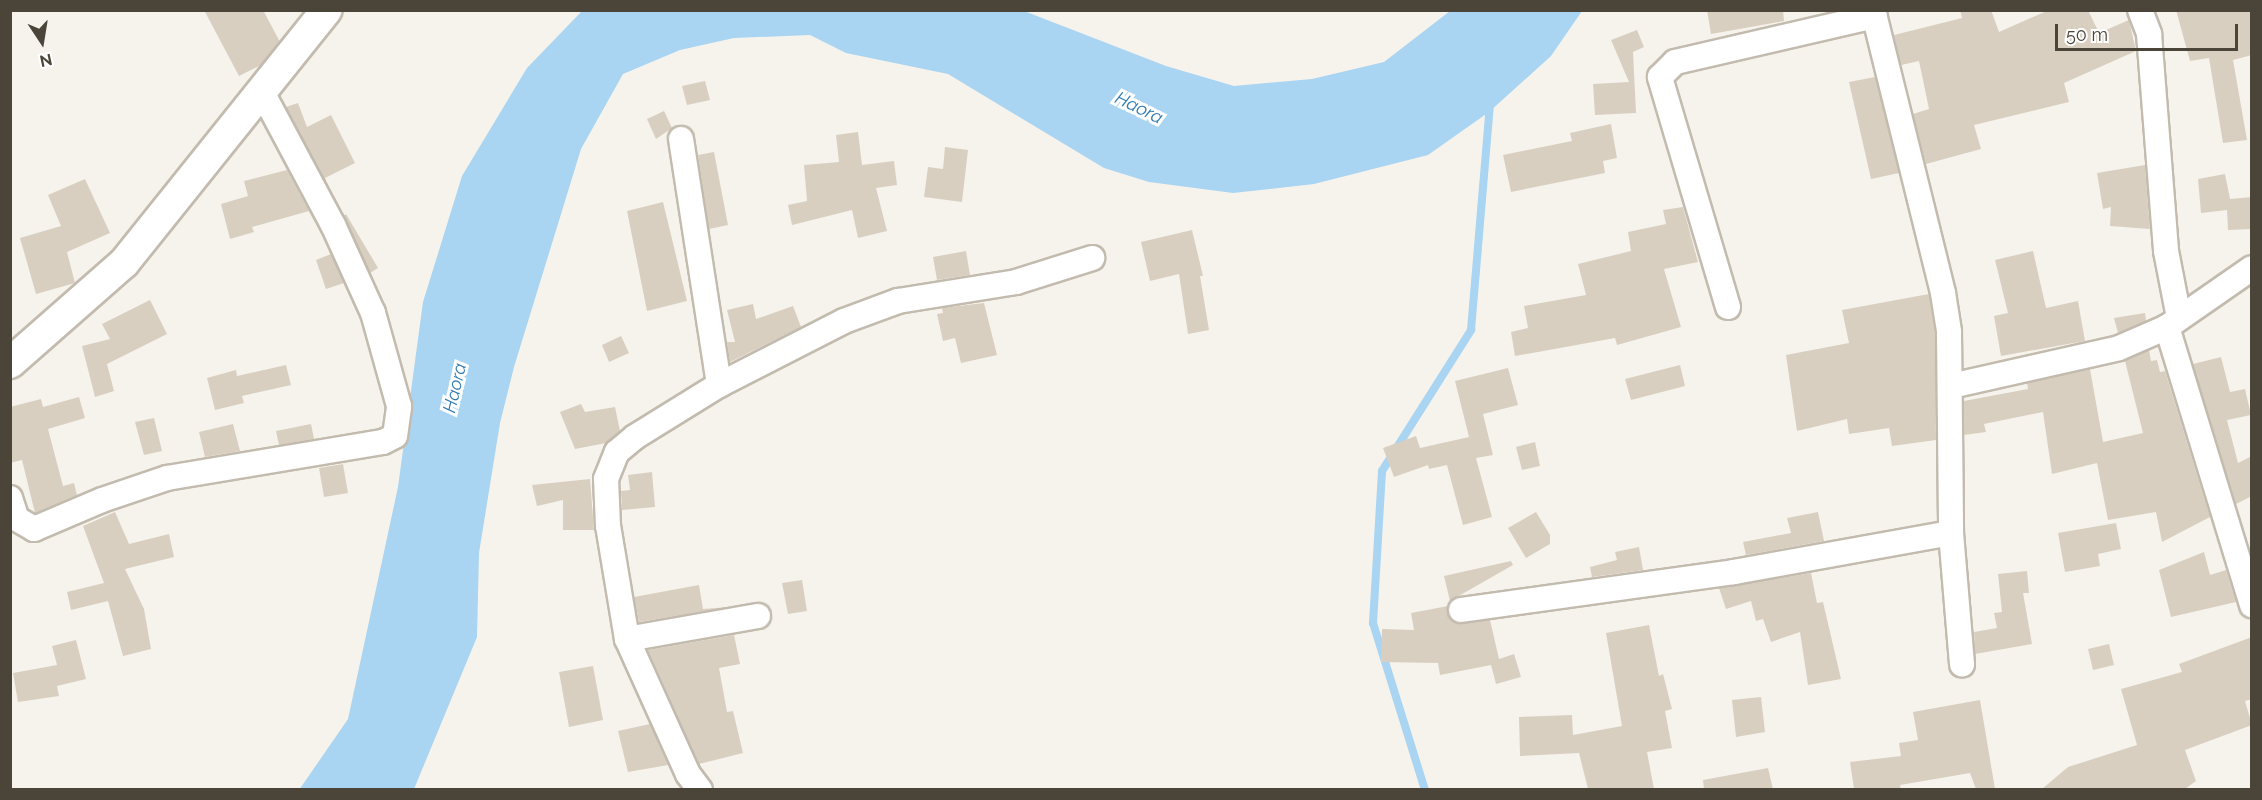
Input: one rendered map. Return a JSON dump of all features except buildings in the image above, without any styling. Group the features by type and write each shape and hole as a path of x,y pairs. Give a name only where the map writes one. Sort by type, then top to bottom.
{"street":[{"path":"10,363 124,263 327,10"},
{"path":"2140,10 2149,34 2173,322 2252,605"},
{"path":"1728,307 1660,77 1675,62 1874,13 1943,293 1951,386 1952,533 1962,665"},
{"path":"10,498 17,519 34,529 167,478 383,442 395,436 399,406 373,313 333,225 261,90"},
{"path":"681,139 719,385"},
{"path":"700,789 688,774 627,639 608,526 606,479 617,452 634,437 719,385 844,321 898,301 1016,282 1092,258"},
{"path":"1951,386 2119,348 2173,322 2252,268"},
{"path":"1461,610 1734,572 1952,533"},
{"path":"627,639 758,616"}],"water":[{"name":"Haora","path":"582,11 1024,11 1166,66 1234,86 1312,79 1384,62 1450,11 1582,11 1551,56 1489,112 1428,155 1314,184 1233,193 1149,182 1104,168 948,74 846,53 810,35 734,38 680,50 623,74 581,149 514,367 500,423 479,553 477,637 414,789 299,790 348,719 398,487 423,302 462,176 527,68"}],"waterway":[{"path":"1425,790 1373,623 1382,471 1471,330 1490,103"}]}
